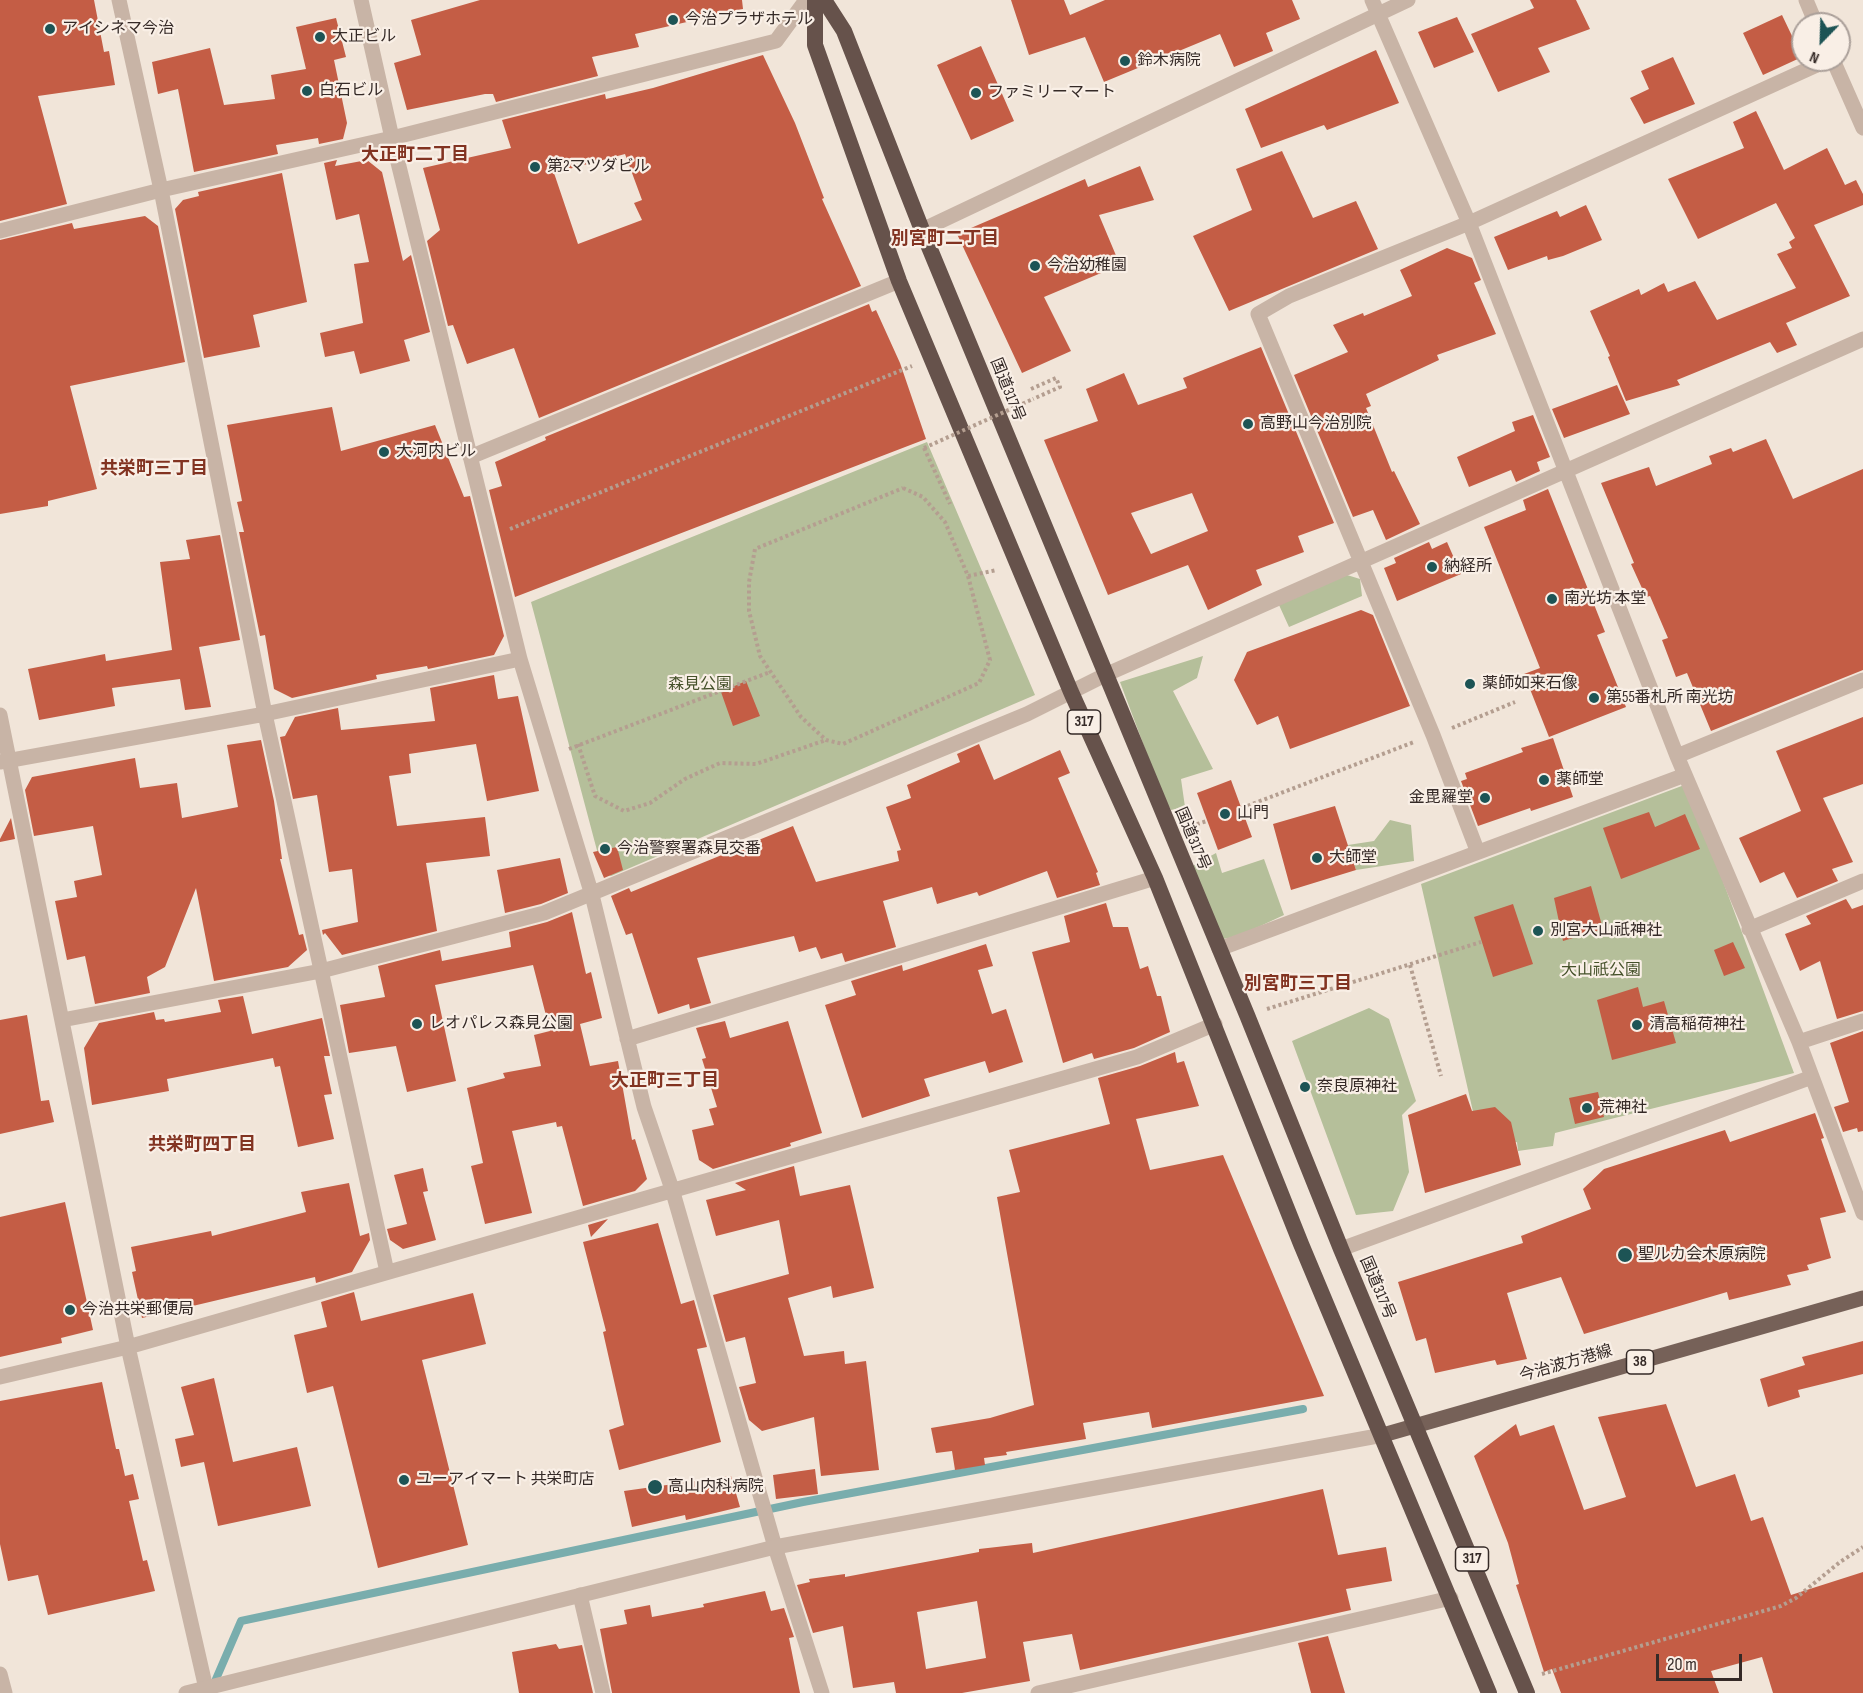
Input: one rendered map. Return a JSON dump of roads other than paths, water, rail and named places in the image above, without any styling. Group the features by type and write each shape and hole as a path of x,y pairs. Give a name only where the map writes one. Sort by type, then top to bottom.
{"highway":[{"name":"317","path":"815,0 815,45 898,281 1071,692 1155,878 1301,1244 1452,1598 1489,1693"},
{"name":"国道317号","path":"824,0 844,31 922,230 1247,1015 1341,1249 1525,1687"}],"main road":[{"name":"今治波方港線","path":"1383,1435 1863,1298"}],"street":[{"path":"119,0 161,190 265,714 387,1272"},
{"path":"361,0 392,138 520,659 592,895 644,1107 672,1189 776,1547 822,1693"},
{"path":"0,231 161,190 392,138 776,41 806,0"},
{"path":"922,230 1374,7 1408,0"},
{"path":"1374,7 1469,223 1677,756 1798,1042 1863,1213"},
{"path":"1477,850 1433,735 1258,314 1288,296 1469,223 1802,72"},
{"path":"1838,72 1863,128"},
{"path":"470,457 898,281"},
{"path":"62,1020 321,971 544,913 592,895 1027,714 1105,675 1360,564 1863,339"},
{"path":"5,761 265,714 520,659"},
{"path":"1677,756 1863,680"},
{"path":"0,715 5,761 62,1020 128,1347 207,1691"},
{"path":"1219,949 1477,850 1685,775"},
{"path":"627,1039 1155,878"},
{"path":"1749,928 1863,881"},
{"path":"1798,1042 1863,1021"},
{"path":"0,1377 128,1347 1137,1057 1215,1024"},
{"path":"1341,1249 1812,1077"},
{"path":"186,1693 207,1691 776,1547 1383,1435"},
{"path":"580,1595 603,1693"},
{"path":"1038,1693 1452,1598"},
{"path":"0,1674 5,1693"}],"waterway":[{"path":"213,1686 241,1621 803,1502 1303,1409"}],"place":[{"name":"今治プラザホテル","path":"673,20"},
{"name":"アイシネマ今治","path":"50,29"},
{"name":"大正ビル","path":"320,37"},
{"name":"鈴木病院","path":"1125,61"},
{"name":"白石ビル","path":"307,91"},
{"name":"ファミリーマート","path":"976,93"},
{"name":"第2マツダビル","path":"535,167"},
{"name":"今治幼稚園","path":"1035,266"},
{"name":"高野山今治別院","path":"1248,424"},
{"name":"大河内ビル","path":"384,452"},
{"name":"納経所","path":"1432,567"},
{"name":"南光坊 本堂","path":"1552,599"},
{"name":"薬師如来石像","path":"1470,684"},
{"name":"第55番札所 南光坊","path":"1594,698"},
{"name":"薬師堂","path":"1544,780"},
{"name":"金毘羅堂","path":"1485,798"},
{"name":"山門","path":"1225,814"},
{"name":"今治警察署森見交番","path":"605,849"},
{"name":"大師堂","path":"1317,858"},
{"name":"別宮大山祇神社","path":"1538,931"},
{"name":"レオパレス森見公園","path":"417,1024"},
{"name":"清高稲荷神社","path":"1637,1025"},
{"name":"奈良原神社","path":"1305,1087"},
{"name":"荒神社","path":"1587,1108"},
{"name":"聖ルカ会木原病院","path":"1625,1255"},
{"name":"今治共栄郵便局","path":"70,1310"},
{"name":"ユーアイマート 共栄町店","path":"404,1480"},
{"name":"高山内科病院","path":"655,1487"}],"district":[{"name":"大正町二丁目","path":"415,155"},
{"name":"別宮町二丁目","path":"945,239"},
{"name":"共栄町三丁目","path":"154,469"},
{"name":"別宮町三丁目","path":"1298,984"},
{"name":"大正町三丁目","path":"665,1081"},
{"name":"共栄町四丁目","path":"202,1145"}],"park label":[{"name":"森見公園","path":"700,685"},
{"name":"大山祇公園","path":"1601,971"}]}
